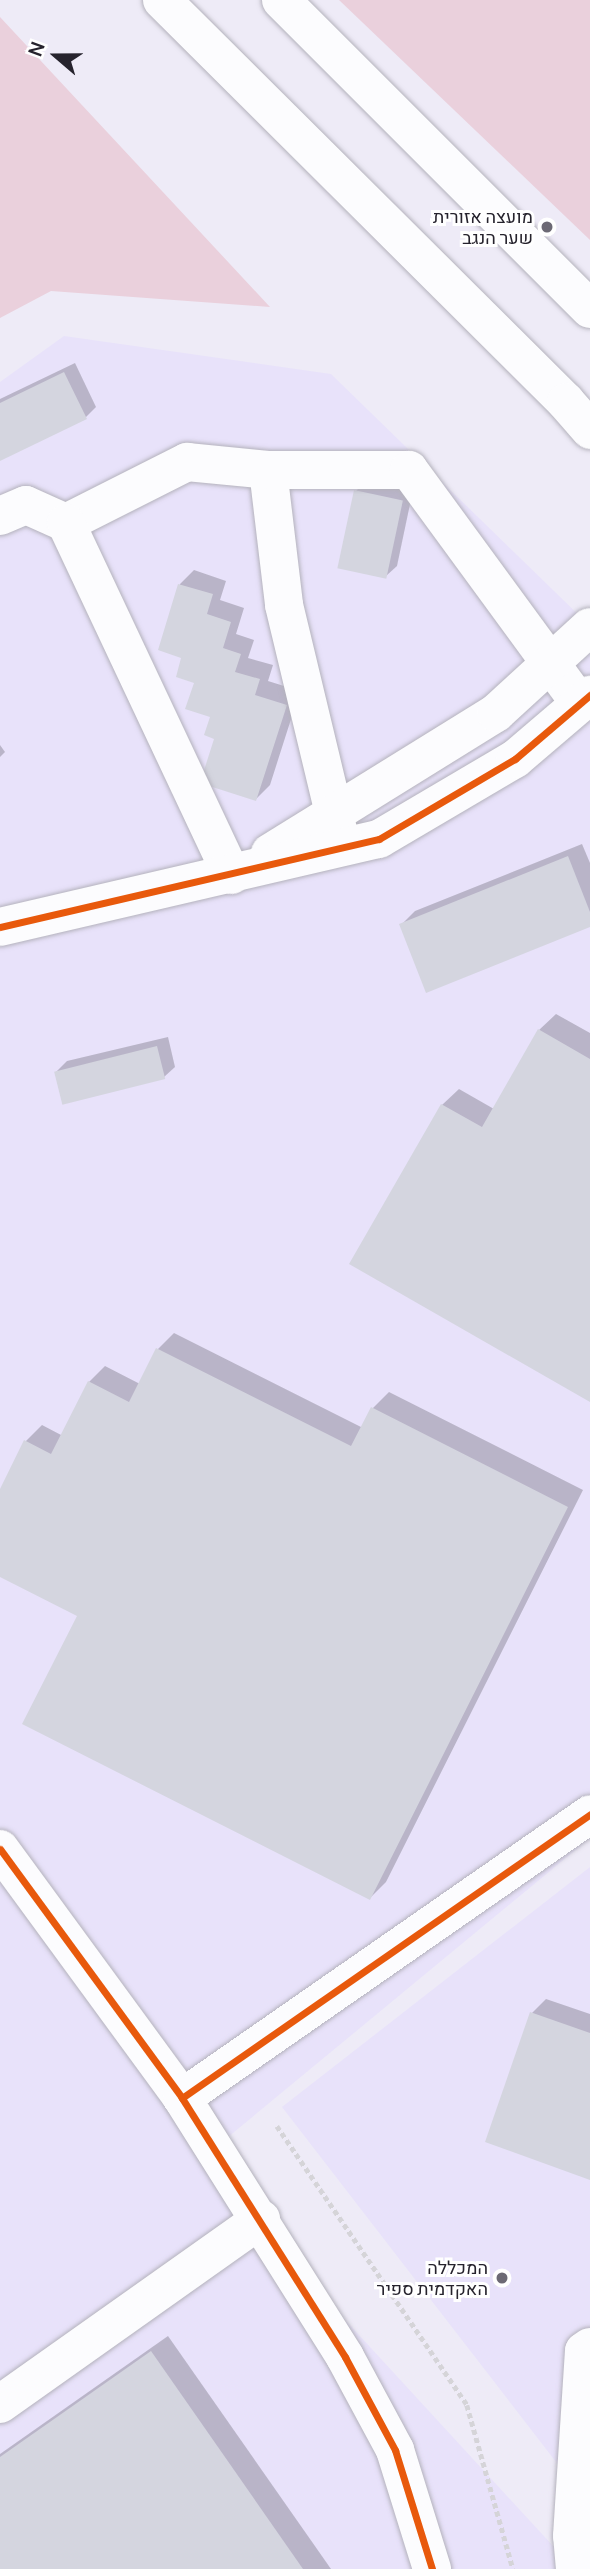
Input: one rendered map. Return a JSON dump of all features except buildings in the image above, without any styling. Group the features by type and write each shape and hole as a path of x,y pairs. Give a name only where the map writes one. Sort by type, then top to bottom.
{"street":[{"path":"162,0 566,402 590,430"},
{"path":"281,0 590,309"},
{"path":"66,523 187,462 268,470 410,470 550,665 584,699 514,759 379,839 338,832"},
{"path":"268,470 285,606 338,832"},
{"path":"0,516 26,505 66,523 232,875"},
{"path":"2,928 232,875 338,832 496,713 590,626"},
{"path":"182,2098 590,1814"},
{"path":"0,1849 182,2098 261,2219 345,2357 395,2450 432,2569"},
{"path":"0,2404 261,2219"},
{"path":"575,2569 572,2536 584,2351 590,2347"}],"path":[{"path":"276,2126 467,2405 513,2569"}],"shaded area":[{"path":"339,0 590,0 590,240"},
{"path":"0,17 270,307 51,291 0,318"},
{"path":"64,336 331,374 590,626 590,1838 199,2161 554,2547 556,2569 0,2569 0,382"},
{"name":"המכללה האקדמית ספיר","path":"590,1867 590,2450 563,2471 282,2107"}],"cycle path":[{"path":"0,927 379,839 515,759 590,695"},
{"path":"182,2098 590,1814"},
{"path":"0,1849 182,2098 345,2357 395,2450 432,2569"}],"place":[{"name":"מועצה אזורית שער הנגב","path":"547,227"},
{"name":"המכללה האקדמית ספיר","path":"502,2278"}]}
